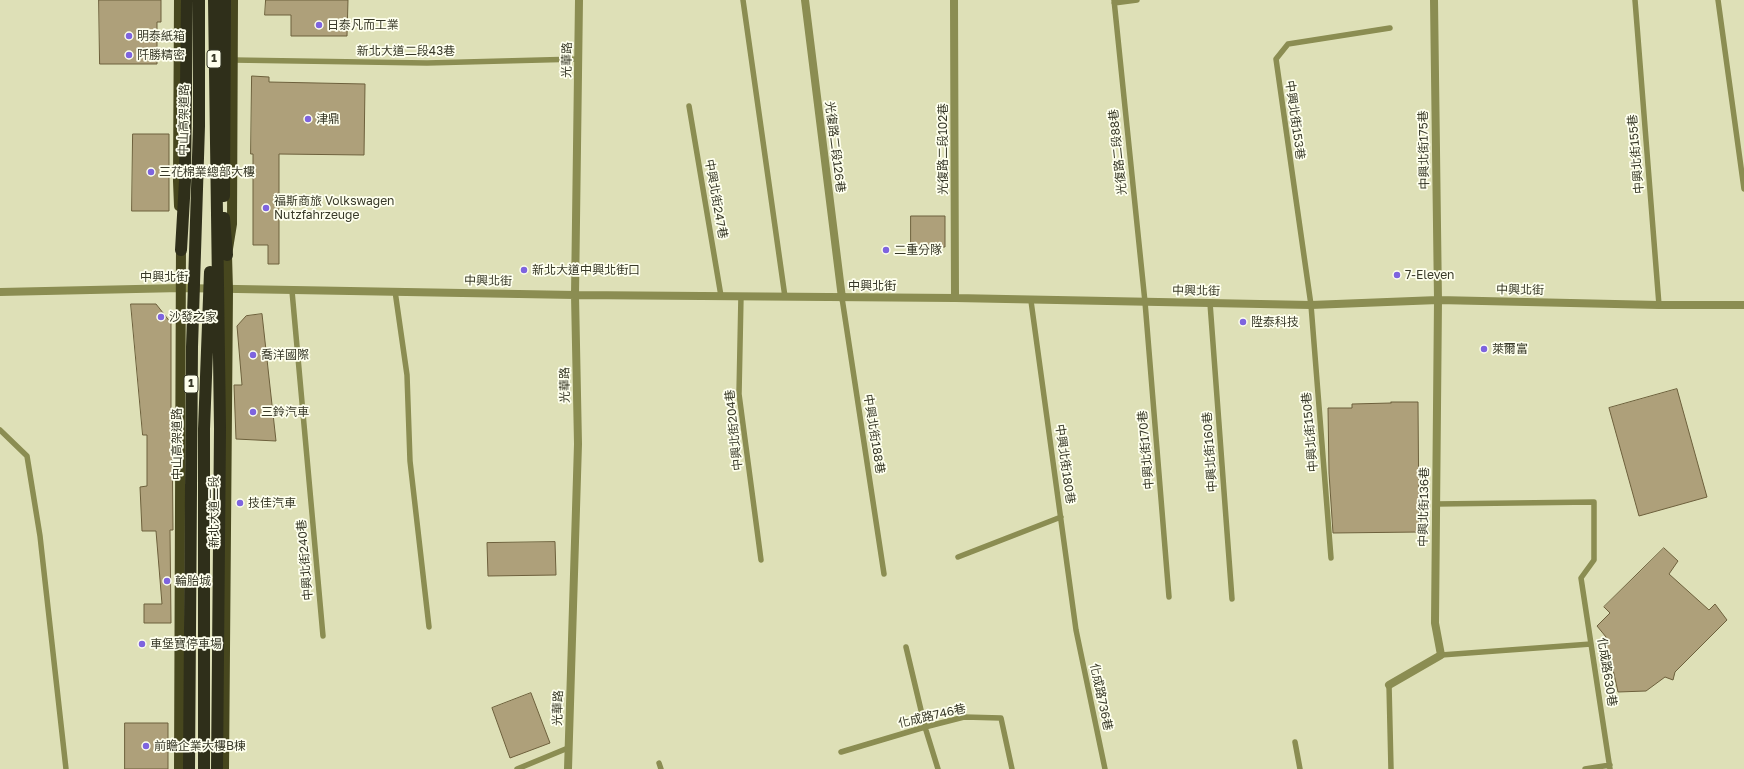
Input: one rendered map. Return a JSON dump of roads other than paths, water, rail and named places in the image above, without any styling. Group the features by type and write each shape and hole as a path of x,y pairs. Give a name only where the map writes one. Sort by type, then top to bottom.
{"highway":[{"path":"181,250 185,181 187,0"},
{"name":"中山高架道路","path":"189,769 192,347 199,126 199,0"},
{"name":"1","path":"214,0 220,428 217,769"},
{"path":"225,0 224,224 227,255"},
{"path":"204,769 204,429 215,117"}],"main road":[{"name":"1","path":"179,0 178,181 181,250 180,769"},
{"name":"1","path":"227,255 232,224 233,0"},
{"name":"新北大道二段","path":"224,769 228,290 227,255"}],"street":[{"name":"光華路","path":"568,769 578,444 575,295 579,0"},
{"name":"光復路二段126巷","path":"805,0 842,298"},
{"name":"光復路二段102巷","path":"954,0 955,298"},
{"name":"中興北街175巷","path":"1434,0 1438,300"},
{"name":"中興北街","path":"0,292 181,288 575,295 955,298 1031,301 1311,305 1438,300 1659,305 1744,305"},
{"name":"中興北街136巷","path":"1438,300 1435,623 1441,655"},
{"path":"1389,685 1441,655"}],"lane":[{"path":"744,0 785,297"},
{"path":"1114,2 1137,0"},
{"name":"中興北街155巷","path":"1635,0 1659,305"},
{"path":"1718,0 1744,189"},
{"name":"光復路二段88巷","path":"1114,2 1145,302"},
{"name":"中興北街153巷","path":"1311,305 1276,58 1288,44 1390,28"},
{"name":"新北大道二段43巷","path":"233,60 427,63 579,59"},
{"name":"中興北街247巷","path":"689,106 721,296"},
{"name":"中興北街240巷","path":"292,291 323,636"},
{"path":"395,291 407,375 410,462 429,627"},
{"name":"中興北街204巷","path":"741,296 740,394 761,560"},
{"name":"中興北街188巷","path":"842,298 884,574"},
{"name":"中興北街180巷","path":"1031,301 1076,630"},
{"name":"中興北街170巷","path":"1145,302 1169,597"},
{"name":"中興北街160巷","path":"1210,303 1232,599"},
{"name":"中興北街150巷","path":"1311,305 1331,558"},
{"path":"0,430 27,456 40,536 66,769"},
{"name":"化成路630巷","path":"1436,504 1594,502 1594,560 1581,578 1610,767"},
{"path":"958,557 1061,517"},
{"name":"化成路736巷","path":"1076,630 1105,769"},
{"path":"1441,655 1591,644"},
{"path":"906,647 925,727 938,769"},
{"path":"1389,685 1391,769"},
{"name":"化成路746巷","path":"842,752 964,717 1001,718 1012,769"},
{"path":"1295,742 1300,769"},
{"path":"517,769 568,748"},
{"path":"1585,769 1610,767"}],"place":[{"name":"日泰凡而工業","path":"319,25"},
{"name":"明泰紙箱","path":"129,36"},
{"name":"阡勝精密","path":"129,55"},
{"name":"津鼎","path":"308,119"},
{"name":"三花棉業總部大樓","path":"151,172"},
{"name":"福斯商旅 Volkswagen Nutzfahrzeuge","path":"266,208"},
{"name":"二重分隊","path":"886,250"},
{"name":"新北大道中興北街口","path":"524,270"},
{"name":"7-Eleven","path":"1397,275"},
{"name":"沙發之家","path":"161,317"},
{"name":"陞泰科技","path":"1243,322"},
{"name":"萊爾富","path":"1484,349"},
{"name":"喬洋國際","path":"253,355"},
{"name":"三鈴汽車","path":"253,412"},
{"name":"技佳汽車","path":"240,503"},
{"name":"輪胎城","path":"167,581"},
{"name":"車堡寶停車場","path":"142,644"},
{"name":"前瞻企業大樓B棟","path":"146,746"}]}
